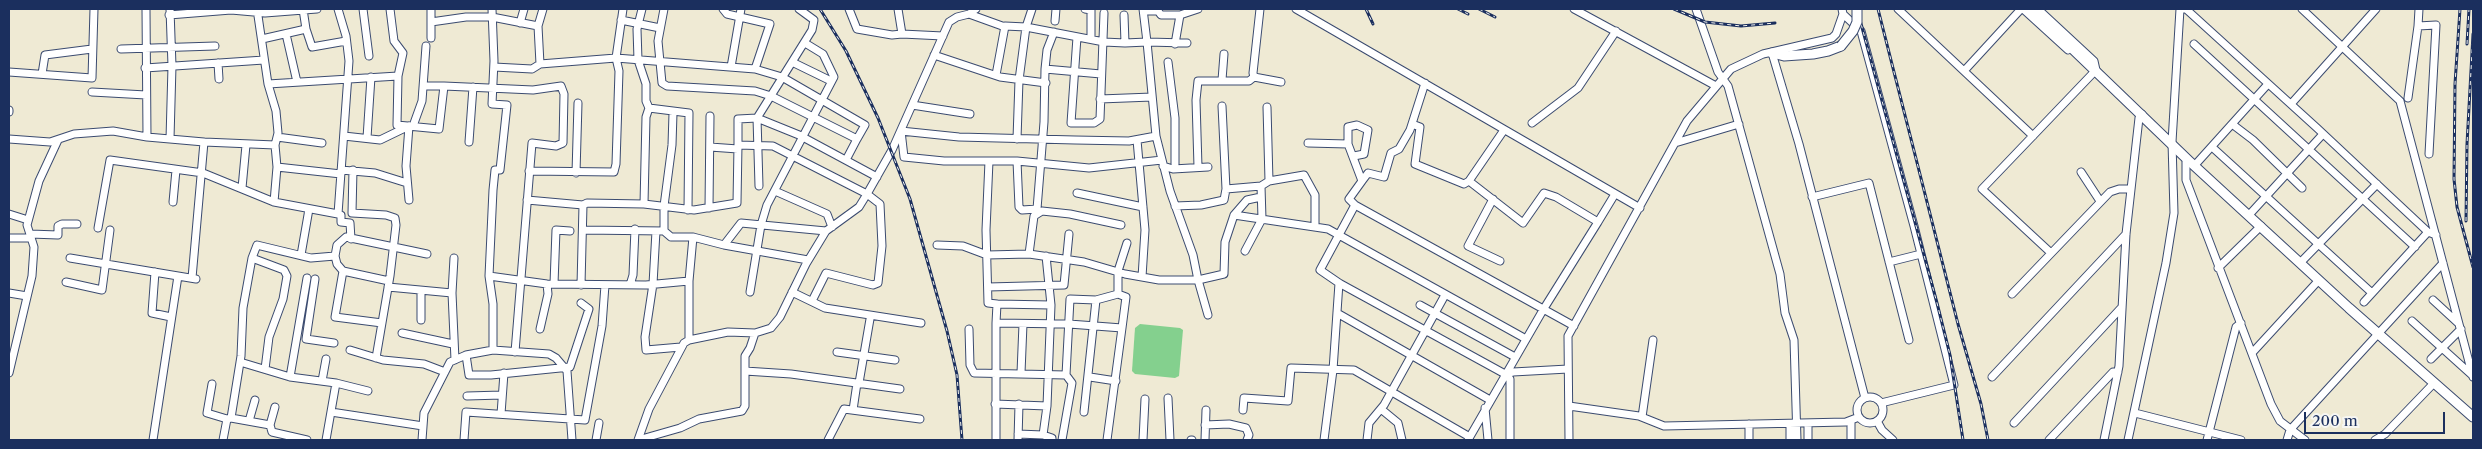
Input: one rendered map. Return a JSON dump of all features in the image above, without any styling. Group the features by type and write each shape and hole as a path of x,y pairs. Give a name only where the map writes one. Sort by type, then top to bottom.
{"main road":[{"path":"1772,53 1784,56 1813,54 1840,46 1854,31 1857,22 1857,9"},
{"path":"2031,9 2300,263 2473,417"}],"street":[{"path":"9,72 92,78 94,9"},
{"path":"146,9 146,137"},
{"path":"303,9 306,29 312,48 346,41"},
{"path":"170,139 172,48 169,12 316,9"},
{"path":"338,9 349,61 346,80 338,214 340,215 341,222 350,223 351,238"},
{"path":"363,9 369,56"},
{"path":"390,9 394,41 403,53 398,76 397,125 440,128 444,86"},
{"path":"431,9 431,38"},
{"path":"492,9 494,67 492,104 507,105 500,170 495,170 493,190 489,276 493,350"},
{"path":"520,24 524,9"},
{"path":"540,64 538,26 543,9"},
{"path":"528,172 614,172 616,164 619,71 616,58 623,9"},
{"path":"642,9 638,23 638,60 646,84 646,102 649,108 646,116 644,204"},
{"path":"664,9 660,28 662,83 668,86 757,92 771,96 857,139"},
{"path":"723,9 727,14 770,24 755,69"},
{"path":"731,67 741,9"},
{"path":"759,186 757,118 812,30 814,20 799,9"},
{"path":"849,9 857,29 892,35 943,36"},
{"path":"898,9 902,34"},
{"path":"638,440 650,410 681,347 689,340 728,332 755,333 771,328 780,317 808,260 829,229 859,207 877,177 901,131 949,22 976,9"},
{"path":"1016,139 1026,27 1032,9"},
{"path":"1055,20 1056,9"},
{"path":"1085,9 1092,10 1091,38"},
{"path":"1198,9 1180,14 1161,15 1158,10 1144,10 1156,136 1175,206 1193,255 1208,314"},
{"path":"1198,167 1196,100 1198,80 1249,81 1254,77 1257,25 1260,9"},
{"path":"1296,9 1640,208"},
{"path":"1574,9 1716,86"},
{"path":"1696,9 1722,79 1728,86 1780,274 1785,313 1794,340 1793,423 1790,440"},
{"path":"1898,9 2033,136"},
{"path":"1964,71 2022,9 2088,69 2094,68"},
{"path":"2038,9 2094,61 2094,68 1982,189 2051,253"},
{"path":"2128,440 2166,263 2174,213 2172,142 2180,9 2186,9 2428,232 2436,235"},
{"path":"2302,9 2400,101 2473,377"},
{"path":"2291,104 2376,9"},
{"path":"2408,98 2419,9"},
{"path":"258,10 268,84 276,111 277,137 275,145 277,167 274,202"},
{"path":"1569,440 1568,336 1687,121 1731,68 1772,53 1832,38 1839,29 1842,11"},
{"path":"1842,11 1862,31 1954,385 1881,403"},
{"path":"1077,37 1071,123 1094,123 1100,118 1104,13"},
{"path":"969,14 978,19 1005,27 1026,27 1104,42 1187,43"},
{"path":"1175,44 1180,14"},
{"path":"1124,15 1124,43"},
{"path":"431,22 466,17 492,17 538,26"},
{"path":"621,20 660,28"},
{"path":"2418,26 2436,25 2429,154"},
{"path":"996,74 1005,27"},
{"path":"262,39 306,29"},
{"path":"1532,123 1578,88 1616,31"},
{"path":"1017,162 1019,207 1022,210 1037,209 1046,83 1045,69 1047,50 1054,32"},
{"path":"286,34 297,82"},
{"path":"750,292 761,225 775,191 790,166 792,157 835,75 823,54 805,43"},
{"path":"2194,44 2415,247"},
{"path":"121,49 215,46"},
{"path":"409,200 406,166 411,126 422,101 426,46"},
{"path":"42,74 45,55 92,49"},
{"path":"1772,53 1865,398"},
{"path":"1222,80 1224,54"},
{"path":"934,55 996,74 1020,80 1046,83"},
{"path":"494,67 532,69 540,64 616,58 755,69 782,77 865,125 846,160"},
{"path":"145,68 264,60"},
{"path":"792,62 831,80"},
{"path":"1168,62 1175,118 1175,164"},
{"path":"218,63 219,79"},
{"path":"1045,69 1101,74"},
{"path":"268,84 398,76"},
{"path":"366,138 371,77"},
{"path":"1254,77 1281,82"},
{"path":"1425,83 1412,124 1399,149 1391,153 1384,177 1368,174 1349,199 1355,205 1574,326"},
{"path":"2268,84 2212,146 2192,162 2186,162 2186,180 2271,404 2280,421 2306,440"},
{"path":"426,86 533,90 561,86 564,94 563,143 556,146 532,143 528,172 522,281 515,352"},
{"path":"469,142 473,87"},
{"path":"92,92 146,95"},
{"path":"1100,99 1152,97"},
{"path":"576,172 578,102"},
{"path":"912,105 970,114"},
{"path":"1175,206 1223,202 1226,189 1222,106"},
{"path":"1267,107 1269,181"},
{"path":"649,108 689,113 691,135 688,210"},
{"path":"673,112 672,145 645,337 646,350 681,347"},
{"path":"2104,440 2118,372 2126,234 2139,118 2142,114"},
{"path":"709,208 710,116"},
{"path":"527,200 583,205 587,203 644,204 688,210 737,203 738,119 757,118 804,137 877,177"},
{"path":"1412,124 1420,127 1415,164 1464,184 1469,181 1504,130"},
{"path":"1675,143 1739,124"},
{"path":"2232,124 2253,140 2302,188"},
{"path":"1354,156 1364,154 1368,130 1357,125 1348,127 1348,144 1362,182"},
{"path":"344,136 380,140 411,126"},
{"path":"9,140 50,142 74,134 113,131 146,137 246,145 275,145"},
{"path":"901,131 959,137 1016,139 1137,140 1156,136"},
{"path":"901,131 904,157 944,161 1017,162 1089,168 1137,163 1162,163 1173,169 1208,168"},
{"path":"2249,215 2323,134"},
{"path":"277,137 322,143"},
{"path":"9,373 10,358 32,276 34,247 27,225 28,220 39,181 58,140"},
{"path":"1137,140 1137,163 1144,230 1142,277"},
{"path":"70,258 194,279 204,142"},
{"path":"1308,143 1348,144"},
{"path":"242,188 246,145"},
{"path":"710,147 773,146 867,194 880,204 882,246 878,283 873,285 826,273 812,302"},
{"path":"2212,146 2372,293"},
{"path":"98,228 110,160 203,173 274,202 338,214"},
{"path":"989,161 986,215 988,303 1051,305"},
{"path":"277,167 341,172 353,170 375,173 408,183"},
{"path":"173,202 176,170"},
{"path":"353,170 352,213 386,215 395,218 394,247 389,284 376,358"},
{"path":"2081,172 2100,201"},
{"path":"1226,189 1261,186 1269,181 1304,175 1315,196 1315,225"},
{"path":"1469,181 1522,223 1544,193 1556,197 1598,222"},
{"path":"1812,197 1869,183 1909,340"},
{"path":"2300,263 2377,184"},
{"path":"1245,252 1262,219 1261,186"},
{"path":"2012,294 2110,192 2119,189 2131,189"},
{"path":"775,191 827,214 829,229"},
{"path":"1077,193 1143,206"},
{"path":"1244,410 1244,398 1288,401 1291,368 1354,370 1468,438 1543,310 1615,194"},
{"path":"937,245 963,246 987,255 1029,254 1066,259 1159,280 1198,280 1224,274 1225,242 1234,215 1247,200 1261,197"},
{"path":"1493,199 1468,246 1500,261"},
{"path":"581,285 583,205"},
{"path":"1355,205 1320,270 1339,283 1505,374 1510,380 1510,440"},
{"path":"301,255 309,209"},
{"path":"1029,254 1034,216 1042,211 1070,214 1121,225"},
{"path":"9,214 28,220"},
{"path":"1234,215 1315,225 1338,235 1526,339"},
{"path":"9,238 58,235 58,226 65,223 76,224"},
{"path":"724,245 741,223 829,229"},
{"path":"2218,268 2261,226"},
{"path":"583,230 635,229 660,231 671,237 693,237 724,245 808,260"},
{"path":"630,285 633,275 635,229"},
{"path":"66,282 102,290 110,230"},
{"path":"540,329 550,284 556,230 570,231"},
{"path":"2364,302 2428,232"},
{"path":"988,287 1064,285 1069,234"},
{"path":"1992,377 2126,234"},
{"path":"427,254 346,237 337,245 335,256 337,264 343,271 421,291 452,294"},
{"path":"689,340 689,280 693,237"},
{"path":"1118,294 1118,271 1126,243"},
{"path":"223,440 240,362 243,308 252,258 257,245 312,258 335,256"},
{"path":"1889,262 1921,254"},
{"path":"1043,435 1047,406 1051,305 1046,256"},
{"path":"252,258 284,270 286,276 282,299 269,337 265,369"},
{"path":"454,258 452,294 455,360"},
{"path":"2287,440 2290,430 2443,263"},
{"path":"343,271 336,317 382,323"},
{"path":"156,272 152,313 171,317"},
{"path":"153,440 178,276"},
{"path":"489,276 550,284 581,285 653,284 689,280"},
{"path":"290,377 296,338 311,278 306,339"},
{"path":"2252,353 2319,280"},
{"path":"1324,440 1333,370 1339,283"},
{"path":"464,440 466,412 585,420 602,326 605,285"},
{"path":"420,320 421,291"},
{"path":"792,292 825,308 921,323"},
{"path":"9,293 27,296"},
{"path":"1062,440 1072,383 1066,375 1070,299 1096,300 1118,294 1126,297 1107,440"},
{"path":"1367,440 1369,423 1391,392 1445,295"},
{"path":"1084,412 1090,377 1096,300"},
{"path":"2433,300 2460,326"},
{"path":"466,355 469,375 570,367 589,309 581,303"},
{"path":"996,440 997,304"},
{"path":"1420,305 1515,357"},
{"path":"2014,423 2122,307"},
{"path":"1337,314 1490,400"},
{"path":"853,410 870,319"},
{"path":"2412,321 2473,377"},
{"path":"996,323 1069,324 1122,328"},
{"path":"2207,440 2236,327 2241,323"},
{"path":"1021,373 1023,324"},
{"path":"2431,359 2460,326"},
{"path":"969,329 970,365 974,373 1066,375"},
{"path":"402,333 453,344"},
{"path":"638,440 680,428 699,419 742,411 745,406 744,356 750,348 755,333"},
{"path":"296,338 334,343"},
{"path":"1642,417 1653,340"},
{"path":"350,350 376,358 424,364 445,372"},
{"path":"422,440 424,413 450,362 466,355 493,350 548,354 556,358 564,367 567,372 572,440"},
{"path":"837,352 895,360"},
{"path":"322,381 326,359"},
{"path":"240,362 290,377 336,383 368,391"},
{"path":"1505,374 1568,369"},
{"path":"745,371 900,389"},
{"path":"2049,440 2113,372 2118,372"},
{"path":"501,414 504,373"},
{"path":"1090,377 1116,381"},
{"path":"326,440 336,383"},
{"path":"2375,440 2386,434 2434,383"},
{"path":"212,384 207,413 270,425"},
{"path":"467,396 502,395"},
{"path":"1872,397 1881,403 1883,413 1877,421 1867,423 1859,417 1857,408 1865,398 1872,397"},
{"path":"1168,398 1170,440"},
{"path":"1143,440 1145,399"},
{"path":"249,422 255,400"},
{"path":"995,404 1047,406"},
{"path":"1019,404 1018,437 1043,435 1052,438 1052,440"},
{"path":"1569,406 1642,417 1664,426 1808,423 1851,420 1859,417"},
{"path":"274,407 270,425 274,434 307,440"},
{"path":"1485,408 1488,440"},
{"path":"828,440 840,413 844,409 920,419"},
{"path":"1380,409 1398,423 1402,440"},
{"path":"1204,440 1206,410"},
{"path":"331,412 423,426"},
{"path":"2135,414 2241,440"},
{"path":"1851,420 1851,440"},
{"path":"1877,421 1882,430 1893,440"},
{"path":"596,440 599,422"},
{"path":"1793,423 1797,440"},
{"path":"1808,423 1808,440"},
{"path":"1205,424 1229,424 1246,428 1249,435 1248,440"},
{"path":"1749,424 1749,440"}],"green space":[{"path":"1140,324 1180,328 1183,330 1179,376 1175,378 1135,374 1132,371 1135,328"}],"railway":[{"path":"820,9 846,51 878,118 910,199 947,331 957,375 962,440"},
{"path":"1366,9 1373,24"},
{"path":"1458,9 1468,14"},
{"path":"1479,9 1495,17"},
{"path":"1674,9 1705,22 1741,26 1775,23"},
{"path":"1857,9 1950,355 1963,440"},
{"path":"1878,9 1958,324 1981,404 1988,440"},
{"path":"2460,9 2455,84 2454,179 2457,207 2473,267"},
{"path":"2467,44 2469,9"},
{"path":"2466,221 2467,144 2473,34"}]}
